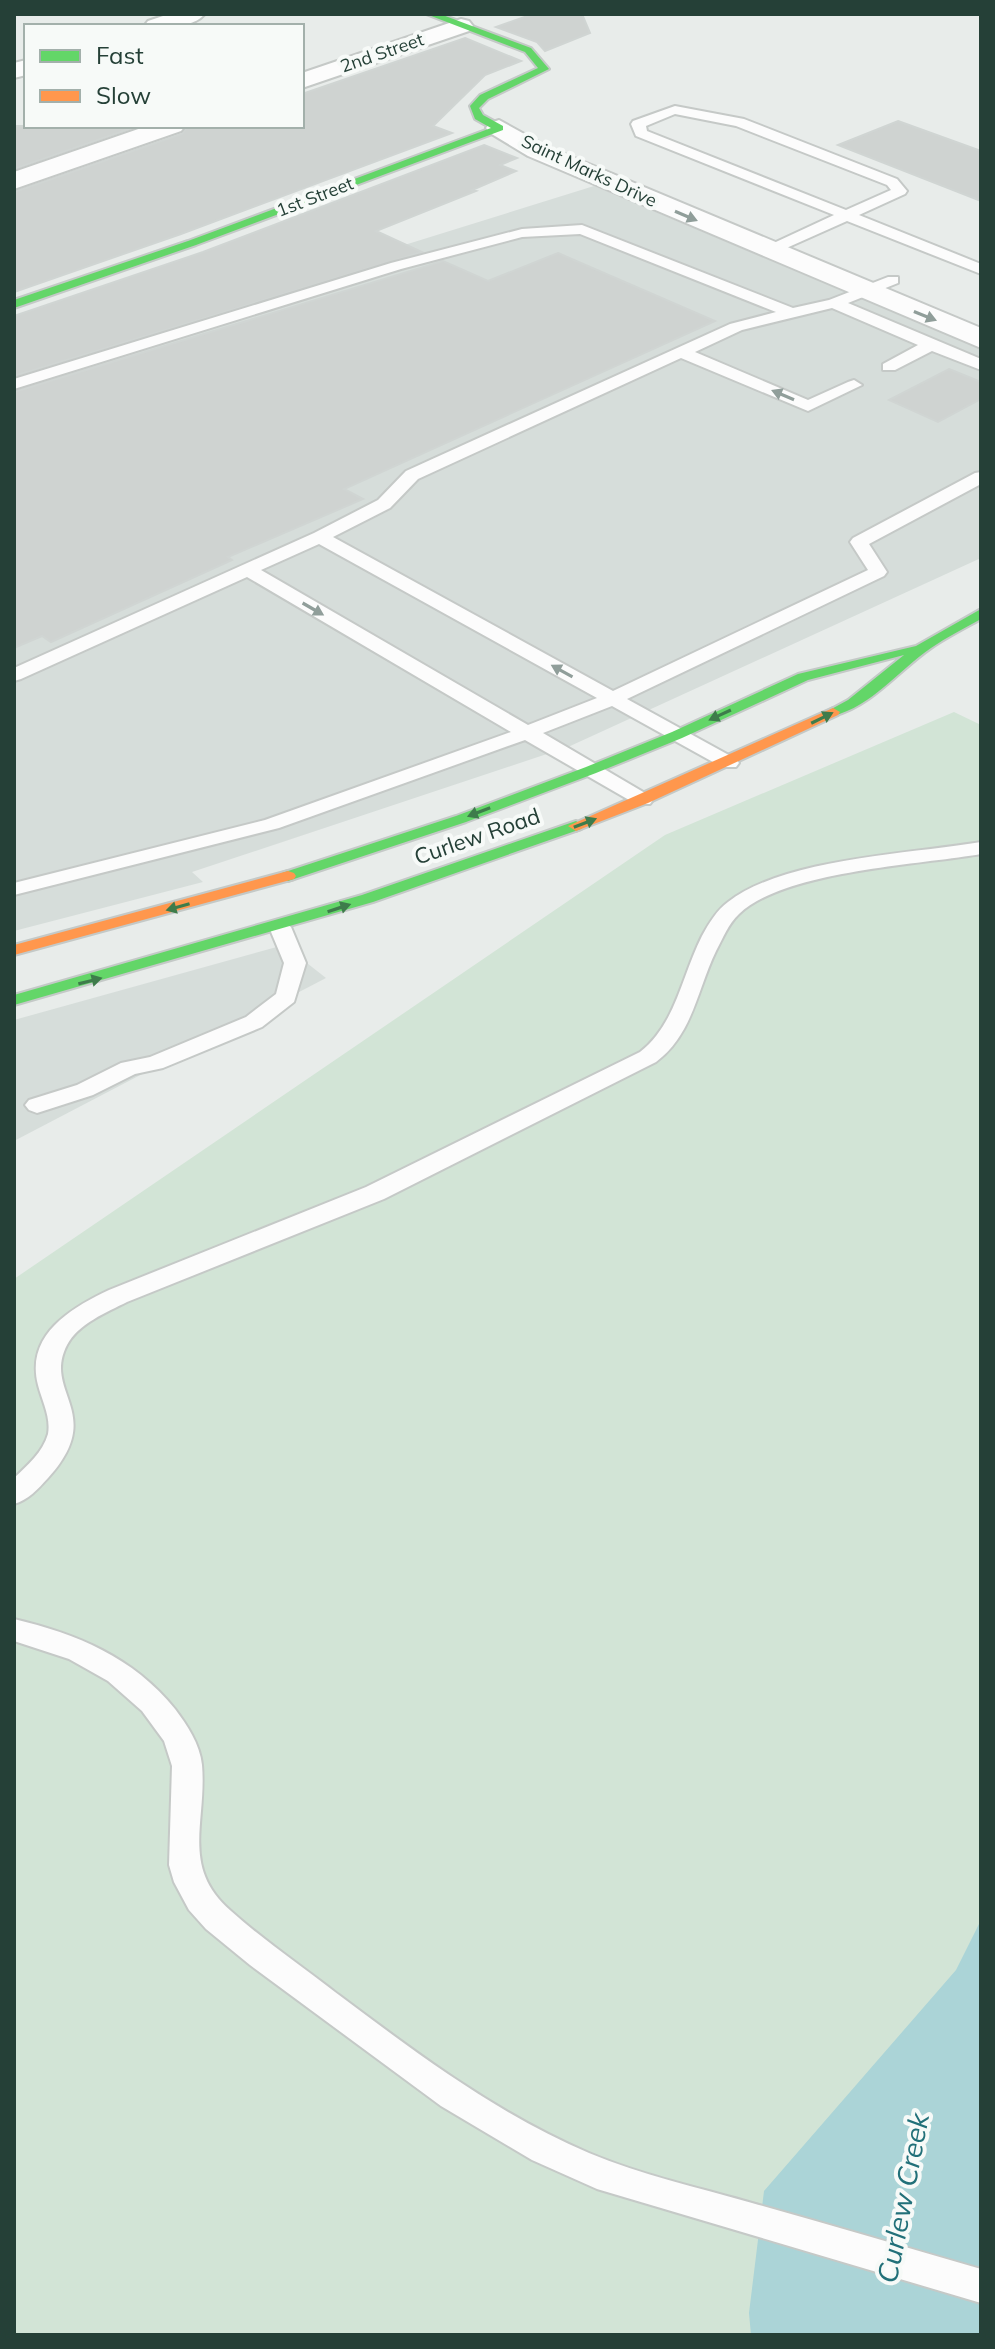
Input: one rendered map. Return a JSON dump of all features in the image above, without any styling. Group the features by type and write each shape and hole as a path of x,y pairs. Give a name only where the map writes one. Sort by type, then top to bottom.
{"main road":[{"path":"431,14 528,50 540,61 544,69 484,97 474,108 479,117 499,128"},
{"name":"1st Street","path":"14,304 192,243 499,128"},
{"name":"Curlew Road","path":"14,1000 280,927 519,848 643,800 729,763 853,703 926,645 981,613"},
{"name":"Curlew Road","path":"14,950 325,865 461,819 591,770 677,735 803,677 926,645"},
{"path":"178,925 325,865"}],"street":[{"path":"162,24 193,14"},
{"name":"2nd Street","path":"304,80 461,26"},
{"path":"14,181 166,128"},
{"name":"Saint Marks Drive","path":"499,128 560,141 981,316"},
{"name":"Saint Marks Drive","path":"499,128 537,151 981,339"}],"lane":[{"path":"768,251 845,215 900,191 892,182 739,122 717,120 695,111 673,110 638,124 641,133 845,215 981,269"},
{"path":"14,384 396,266 522,233 582,229 791,313"},
{"path":"14,675 320,537 384,504 412,475 736,327 834,303 893,280"},
{"path":"834,303 981,365"},
{"path":"889,367 931,345"},
{"path":"681,352 808,406 854,385"},
{"path":"14,889 272,824 612,699 878,572 859,542 981,477"},
{"path":"320,537 729,763"},
{"path":"246,569 643,800"},
{"path":"14,1494 45,1463 60,1437 60,1410 47,1374 47,1361 57,1338 86,1312 129,1291 375,1193 648,1057 664,1045 678,1027 699,964 717,928 734,907 757,893 810,876 981,848"},
{"path":"37,1105 85,1090 129,1068 155,1063 254,1022 286,997 295,963 280,927"},
{"path":"14,1630 50,1638 99,1660 137,1686 168,1723 185,1748 188,1769 183,1830 184,1874 202,1905 458,2100 540,2147 635,2186 981,2286"}],"shaded area":[{"path":"594,186 981,349 981,558 568,747 192,872 203,882 14,931 14,363 51,355"},
{"path":"284,945 326,978 14,1141 14,1020"}],"green space":[{"path":"954,712 981,725 981,2335 14,2335 14,1279 665,835"}],"water":[{"name":"Curlew Creek","path":"981,1920 981,2335 751,2335 749,2313 764,2191 956,1970"}],"building":[{"path":"533,14 582,14 590,33 545,51 537,42 496,27"},
{"path":"465,38 521,61 485,75 433,126 452,133 181,234 14,292 14,192 182,134 186,128 304,128 304,93"},
{"path":"898,121 981,151 981,201 838,145"},
{"path":"14,126 132,128 14,169"},
{"path":"484,145 517,158 500,165 516,171 472,190 476,191 376,231 422,252 14,376 14,316 203,252"},
{"path":"558,253 715,321 344,489 363,499 228,557 232,560 51,642 42,636 14,648 14,392 443,261 488,281"},
{"path":"949,369 981,382 981,399 938,422 889,400"}],"traffic: fast":[{"path":"14,304 192,243 499,128 479,117 474,108 484,97 544,69 528,50 431,14"},
{"path":"833,712 853,703 926,645 981,613"},
{"path":"288,876 461,819 591,770 677,735 803,677 912,649"},
{"path":"14,1000 368,899 576,826"}],"traffic: slow":[{"path":"576,826 643,800 833,712"},
{"path":"14,950 288,876"}]}
